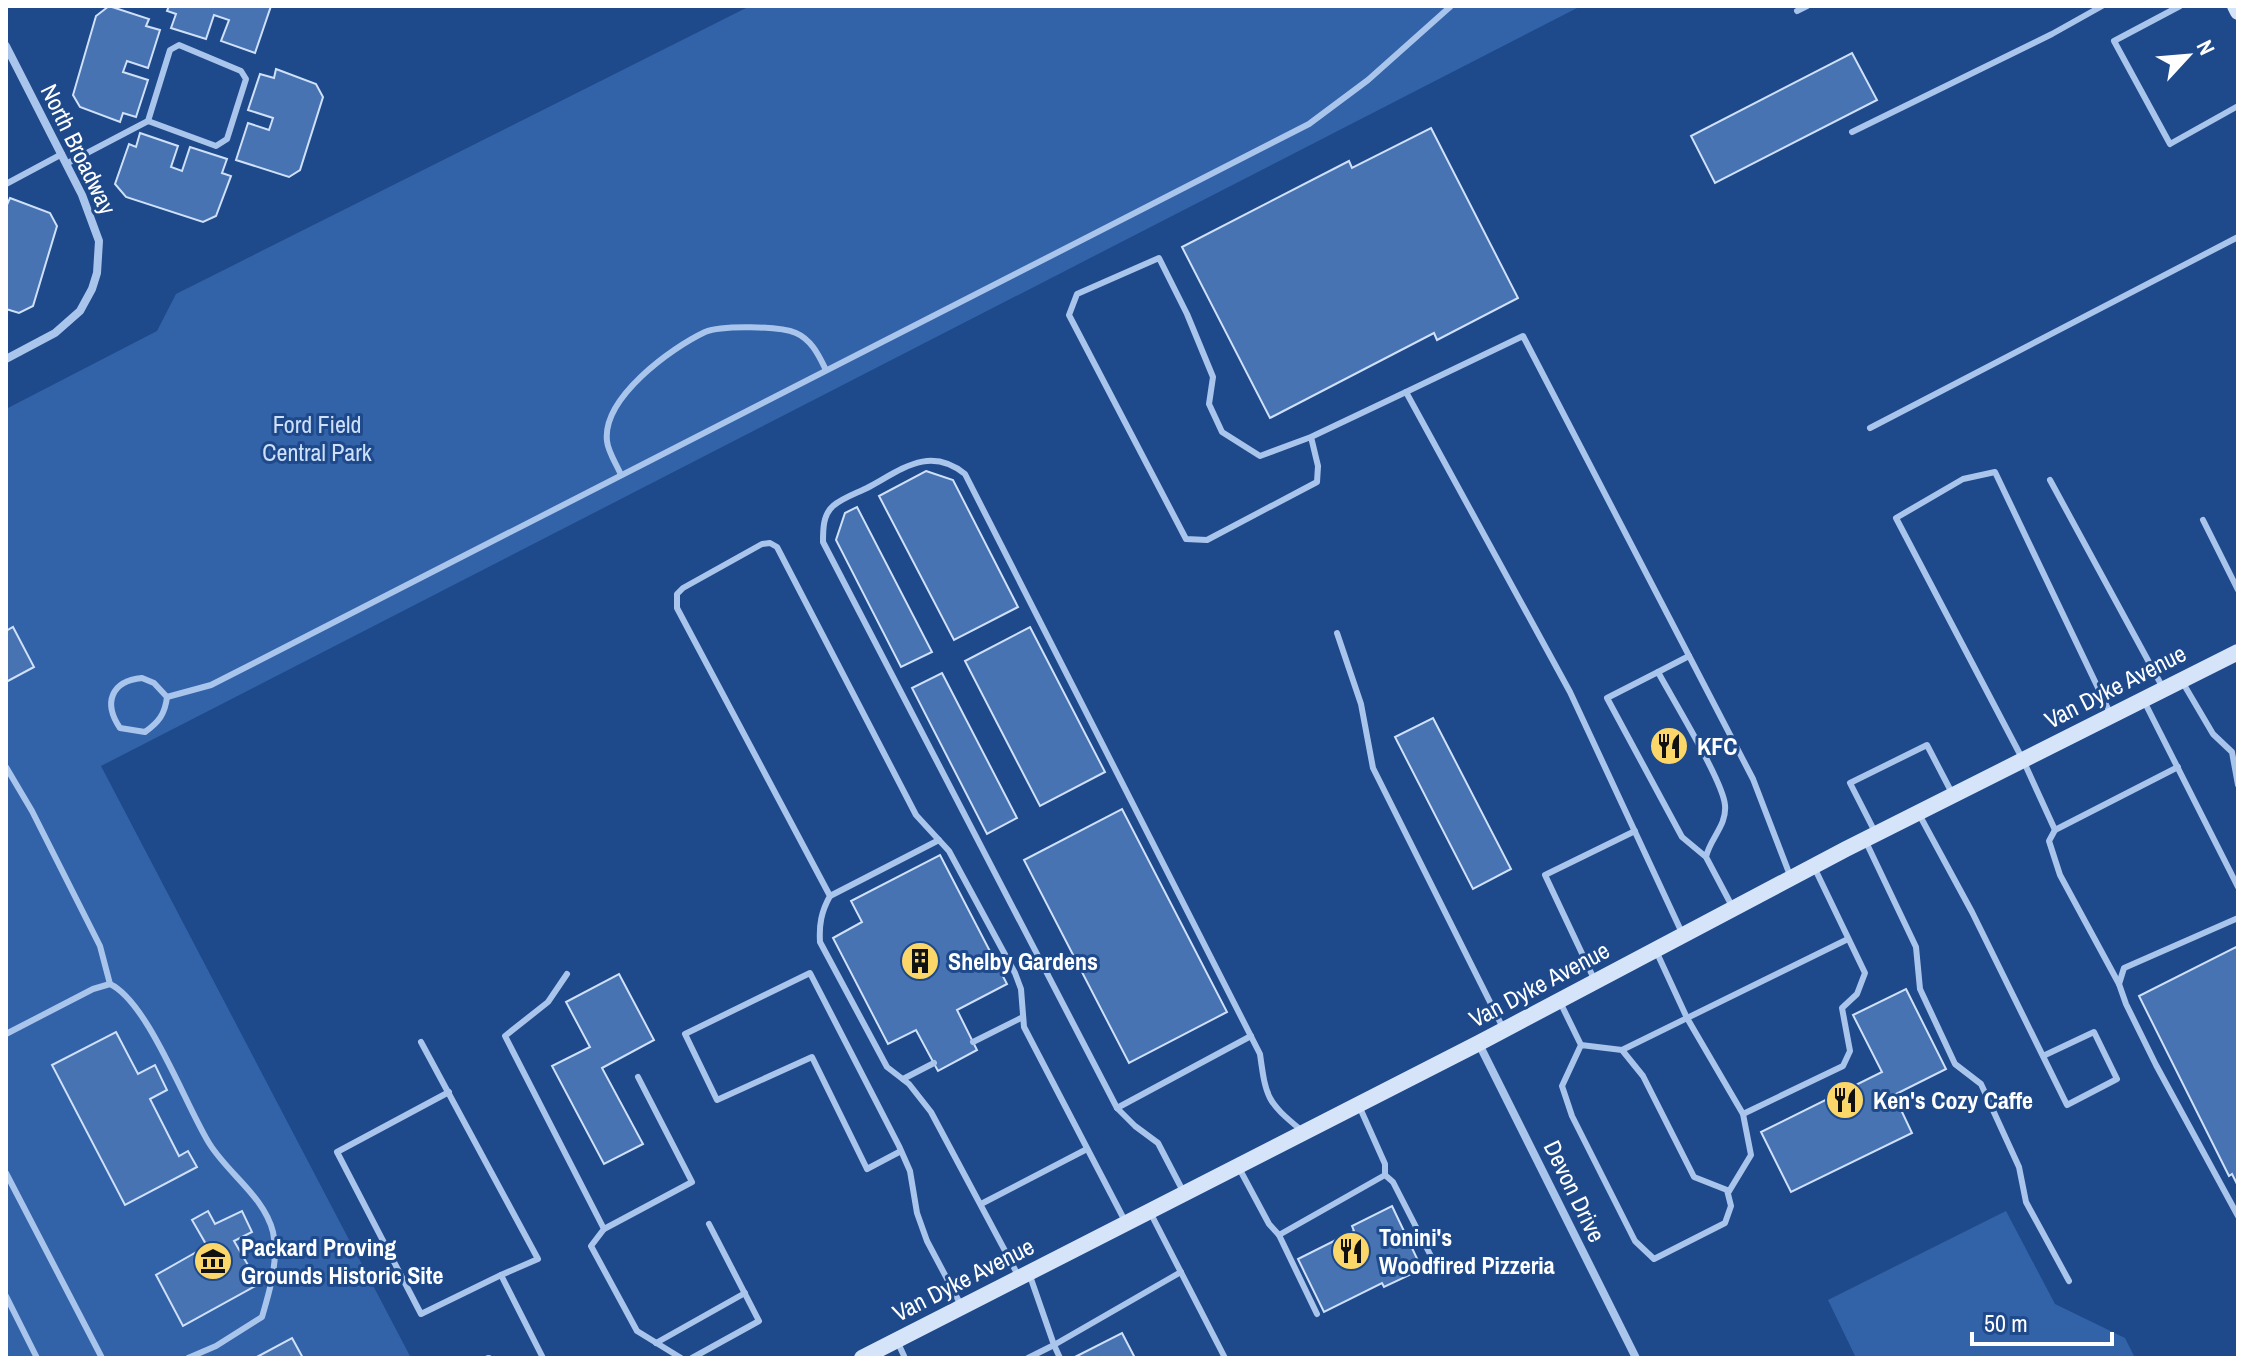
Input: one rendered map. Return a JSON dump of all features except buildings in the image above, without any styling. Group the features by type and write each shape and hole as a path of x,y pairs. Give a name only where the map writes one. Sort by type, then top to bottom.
{"main road":[{"path":"2235,6 2238,12"},
{"name":"Van Dyke Avenue","path":"862,1358 1479,1043 1870,836 2238,652"}],"street":[{"name":"North Broadway","path":"6,46 62,154 97,229 99,241 97,273 88,300 73,319 55,333 6,359"},
{"name":"Devon Drive","path":"1479,1043 1636,1358"}],"lane":[{"path":"167,697 211,685 1309,124 1368,80 1451,6"},
{"path":"1797,11 1807,6"},
{"path":"1852,132 2052,34 2102,6"},
{"path":"2180,6 2114,41 2170,144 2238,106"},
{"path":"66,164 148,121 170,50 179,45 241,71 246,79 227,139 216,146 148,121"},
{"path":"6,184 62,154"},
{"path":"1870,428 2238,237"},
{"path":"1311,437 1318,466 1317,482 1207,540 1186,539 1069,315 1077,294 1159,258 1213,377 1209,404 1222,432 1260,456 1311,437 1523,336 1753,779 1791,878"},
{"path":"621,475 607,440 613,409 644,371 707,331 766,327 797,333 813,345 826,370"},
{"path":"1406,392 1570,692 1683,935"},
{"path":"1184,1193 1158,1143 1117,1108 823,542 824,523 832,506 919,460 936,459 954,465 965,474 1260,1054 1266,1094 1275,1109 1304,1132"},
{"path":"2055,830 2023,760 1896,518 1963,479 1995,472 2111,715"},
{"path":"2050,480 2164,690"},
{"path":"2203,520 2238,590"},
{"path":"830,896 677,608 677,594 683,588 762,544 770,543 777,547 916,815 949,851 1015,973 1021,989 1024,1027 1126,1223"},
{"path":"1337,633 1361,704 1373,768 1504,1030"},
{"path":"1689,656 1607,698 1682,837 1706,857 1733,908"},
{"path":"1658,672 1718,784 1725,804 1721,829 1708,847 1706,857"},
{"path":"142,678 154,683 167,697 165,711 158,722 145,732 120,728 114,719 110,702 116,687 130,679 142,678"},
{"path":"2181,680 2213,734 2235,750 2238,785"},
{"path":"2143,699 2238,887"},
{"path":"1953,795 1927,745 1850,783 1916,947 1920,989 1955,1064 1981,1084 2019,1167 2026,1202 2069,1281"},
{"path":"6,767 32,811 100,946 110,984"},
{"path":"2178,767 2055,830 2049,841 2060,875 2119,984 2156,1065 2238,1216"},
{"path":"1918,812 1972,912 2067,1105 2117,1079 2094,1032 2043,1056"},
{"path":"1595,981 1545,875 1635,831"},
{"path":"939,840 830,896 819,927 820,942 887,1067 903,1079 931,1112 1024,1275 1060,1358"},
{"path":"1743,1114 1843,1066 1850,1051 1842,1008 1857,994 1865,973 1814,866"},
{"path":"2119,984 2124,968 2238,918"},
{"path":"1581,1045 1622,1050 1848,939"},
{"path":"1655,949 1687,1018 1743,1114 1751,1155 1728,1193"},
{"path":"901,1151 867,1169 812,1057 717,1100 685,1034 810,973 901,1151 910,1171 917,1213 927,1241 962,1307"},
{"path":"567,974 548,1002 505,1036 604,1229"},
{"path":"6,1034 93,989 110,984 122,989 138,1010 209,1143 263,1210 273,1232 275,1264 262,1317 216,1346 188,1358"},
{"path":"1559,1001 1581,1045"},
{"path":"973,1042 1023,1017"},
{"path":"1117,1108 1251,1036"},
{"path":"421,1042 449,1092 538,1259 421,1314 337,1152 449,1092"},
{"path":"1581,1045 1562,1086 1572,1116 1635,1241 1654,1259 1725,1223 1731,1206 1727,1190 1694,1177 1643,1076 1622,1050"},
{"path":"903,1079 934,1063"},
{"path":"638,1077 692,1182 604,1229 591,1246 637,1331 681,1358"},
{"path":"1358,1105 1385,1164 1385,1175 1393,1182 1434,1262"},
{"path":"981,1204 1087,1149"},
{"path":"1238,1166 1269,1224 1279,1235 1317,1314"},
{"path":"6,1173 102,1358"},
{"path":"1279,1235 1385,1175"},
{"path":"1150,1211 1225,1358"},
{"path":"692,1358 759,1321 709,1224"},
{"path":"1028,1358 1181,1272"},
{"path":"501,1275 543,1358"},
{"path":"656,1343 745,1293"},
{"path":"6,1296 37,1358"},
{"path":"896,1340 905,1358"}],"green space":[{"name":"Ford Field Central Park","path":"750,6 1581,6 101,766 411,1358 6,1358 6,409 157,331 176,294"},
{"path":"2006,1211 2055,1304 2125,1338 2135,1358 1856,1358 1828,1300"}],"place":[{"name":"KFC","path":"1669,746"},
{"name":"Shelby Gardens","path":"920,961"},
{"name":"Ken's Cozy Caffe","path":"1845,1100"},
{"name":"Tonini's Woodfired Pizzeria","path":"1351,1251"},
{"name":"Packard Proving Grounds Historic Site","path":"213,1261"}]}
